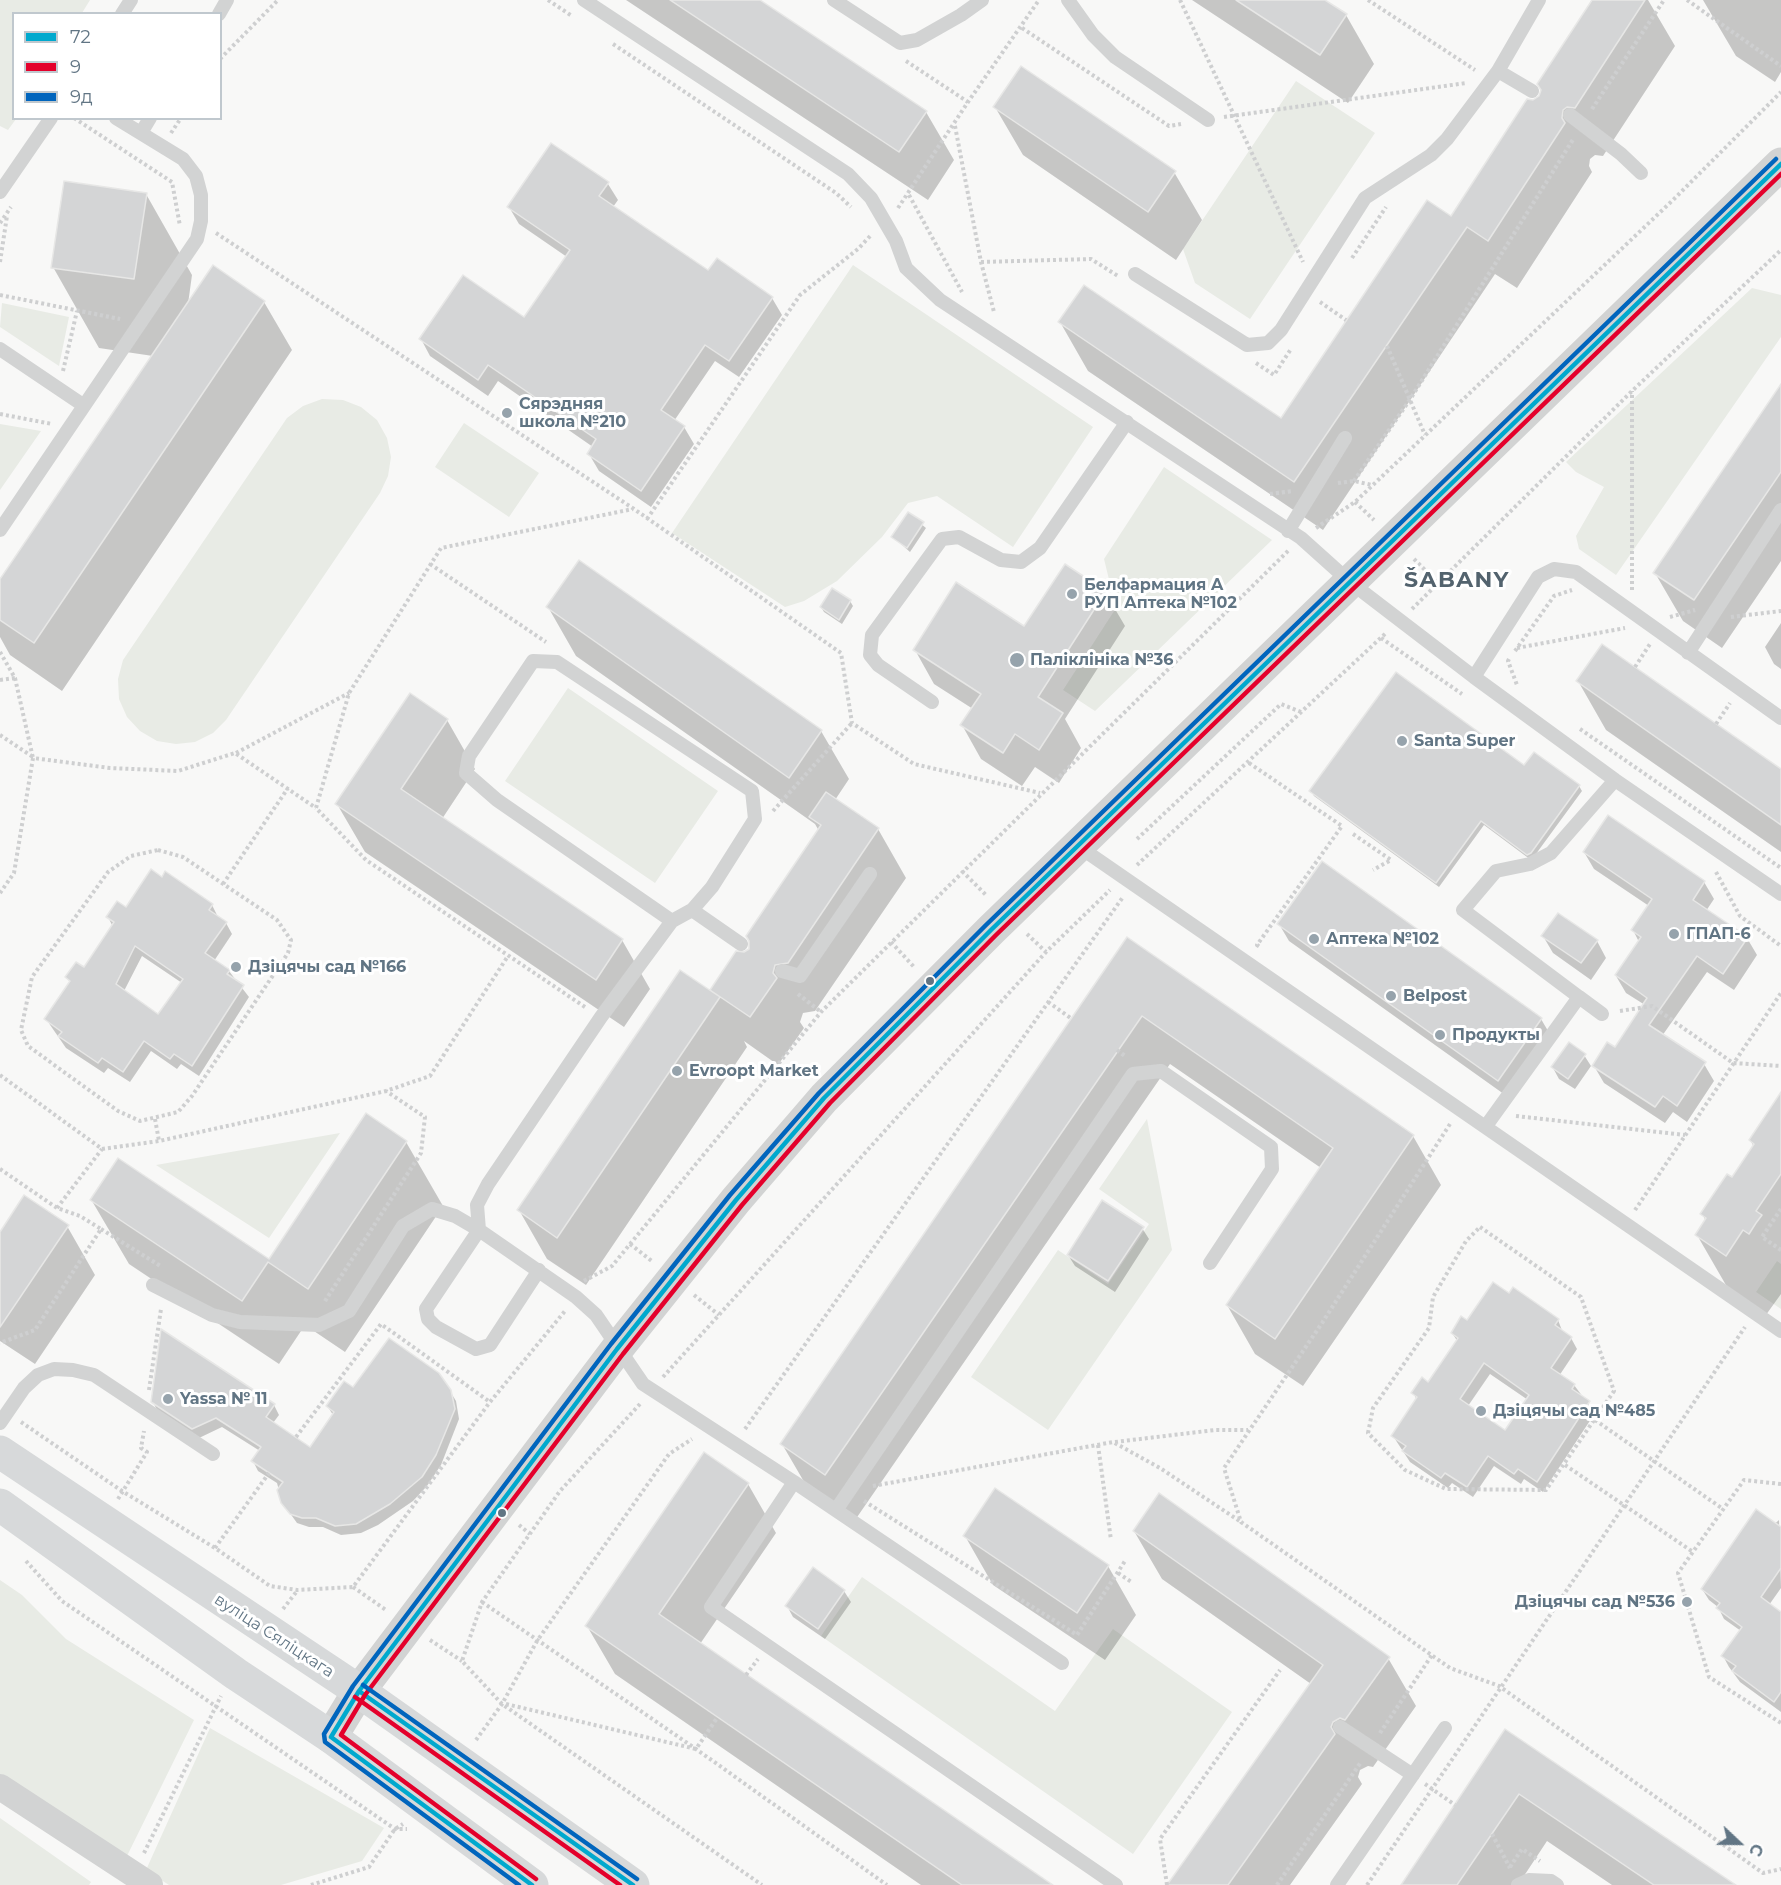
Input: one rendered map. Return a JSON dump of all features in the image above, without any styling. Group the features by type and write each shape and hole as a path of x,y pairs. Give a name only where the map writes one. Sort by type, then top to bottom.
{"main road":[{"name":"вуліца Сяліцкага","path":"0,1452 359,1691 633,1885"},
{"path":"0,1505 236,1674 331,1737 421,1819 532,1885"}],"street":[{"path":"331,1737 359,1691 617,1349 736,1200 795,1132 932,987 1781,164"},
{"path":"0,1787 136,1881"}],"lane":[{"path":"584,0 848,174 871,198 906,268 940,300 1294,535 1399,621 1474,677 1615,780 1781,894"},
{"path":"834,0 900,43 917,40 982,0"},
{"path":"1068,0 1093,35 1115,57 1208,120"},
{"path":"1135,274 1247,345 1268,343 1281,330 1365,198 1431,155 1447,140 1494,75 1539,0"},
{"path":"1494,75 1532,91"},
{"path":"1570,115 1622,154 1641,173"},
{"path":"0,192 6,170 49,120"},
{"path":"0,530 197,239 201,221 201,195 196,176 183,159 119,120"},
{"path":"141,133 149,120"},
{"path":"0,350 83,405"},
{"path":"932,702 878,665 870,655 872,635 942,539 959,537 1001,560 1021,562 1040,548 1127,422"},
{"path":"1294,535 1299,514 1345,438"},
{"path":"1688,653 1704,614 1781,510"},
{"path":"1474,677 1538,577 1554,569 1576,572 1627,617 1646,623 1781,718"},
{"path":"538,1270 490,1346 476,1349 436,1327 428,1319 426,1309 479,1230 477,1205 488,1184 601,1017 672,921 692,910 712,887 755,819 752,791 557,662 533,661 469,756 466,773 497,801 672,921"},
{"path":"1602,1014 1463,910 1496,870 1530,864 1551,853 1615,780"},
{"path":"1078,846 1781,1330"},
{"path":"782,971 800,976 870,874"},
{"path":"692,910 741,944"},
{"path":"1486,1126 1497,1114 1579,997"},
{"path":"836,1510 1133,1074 1161,1071 1271,1147 1272,1169 1210,1263"},
{"path":"158,1287 212,1315 240,1322 319,1325 349,1311 403,1227 432,1209 455,1216 576,1297 596,1315 643,1384 795,1482 1062,1663"},
{"path":"4,1418 24,1388 38,1374 54,1369 73,1370 94,1375 213,1454"},
{"path":"795,1482 711,1607 1116,1885"},
{"path":"1340,1727 1413,1775"},
{"path":"1337,1885 1445,1728"},
{"path":"1518,1885 1529,1880 1551,1881 1557,1885"}],"path":[{"path":"222,57 278,0"},
{"path":"548,0 574,18"},
{"path":"647,519 800,295 886,224 909,195 968,102 1022,28 1039,0"},
{"path":"1180,0 1312,282 1320,304 1346,320"},
{"path":"1368,0 1494,75"},
{"path":"1354,481 1411,398 1583,123 1664,0"},
{"path":"1687,0 1781,66"},
{"path":"1022,28 1169,126 1494,75"},
{"path":"609,42 836,193 852,208"},
{"path":"4,1418 215,1548 270,1586 297,1590 353,1587 490,1402 576,1297 578,1283 612,1266 821,1012 1041,793 1294,535 1318,526 1355,502 1673,200 1781,92"},
{"path":"77,120 172,182 182,236"},
{"path":"955,125 992,311"},
{"path":"909,195 963,293"},
{"path":"1347,266 1392,198"},
{"path":"0,223 7,212 0,262"},
{"path":"215,233 634,509 841,653 852,723 914,764 1041,793"},
{"path":"762,1885 502,1704 462,1661 482,1602 560,1491 1038,961 1110,889 1249,763 1399,621 1632,391 1781,250"},
{"path":"981,262 1091,259 1120,277"},
{"path":"1320,304 1327,294"},
{"path":"0,295 124,320 117,330"},
{"path":"982,305 1002,317"},
{"path":"54,369 63,375 77,311"},
{"path":"1255,363 1274,375 1297,339"},
{"path":"1387,346 1425,435"},
{"path":"1518,648 1632,627 1627,617 1632,391"},
{"path":"0,414 53,424"},
{"path":"46,434 58,417"},
{"path":"1260,488 1318,526"},
{"path":"316,808 349,693 441,548 634,509"},
{"path":"1526,691 1517,685 1508,661 1554,596 1576,589"},
{"path":"1646,623 1704,614 1781,611"},
{"path":"1635,667 1652,641"},
{"path":"0,652 15,678 33,758 14,873 0,893"},
{"path":"0,680 15,678"},
{"path":"0,735 33,758 110,768 178,771 236,753 349,693"},
{"path":"1716,724 1734,697"},
{"path":"1137,839 1281,704 1301,712"},
{"path":"768,820 781,800 852,723"},
{"path":"1574,724 1781,868"},
{"path":"236,753 316,808 366,860 601,1017"},
{"path":"1249,763 1343,828 1257,945"},
{"path":"223,884 288,788"},
{"path":"1353,834 1391,860 1373,870"},
{"path":"158,850 183,857 277,920 291,940 288,953 192,1096 178,1112 155,1119 140,1121 118,1111 28,1046 21,1030 32,977 108,872 131,856 158,850"},
{"path":"1773,863 1781,861"},
{"path":"1110,889 1133,903"},
{"path":"740,1437 1123,897"},
{"path":"891,942 932,987"},
{"path":"0,1075 102,1149 159,1141 386,1091 430,1076 508,956"},
{"path":"1634,1211 1781,993"},
{"path":"1048,1002 1072,1019"},
{"path":"1602,1014 1652,1006 1733,1063 1781,1066"},
{"path":"1117,1050 1125,1056"},
{"path":"323,1304 421,1153 425,1117 386,1091"},
{"path":"1497,1114 1685,1135"},
{"path":"155,1119 159,1141"},
{"path":"1241,1522 1224,1468 1322,1323 1452,1121"},
{"path":"57,1208 102,1149"},
{"path":"0,1169 57,1208 81,1216 168,1271"},
{"path":"1780,1248 1762,1237 1781,1209"},
{"path":"1480,1227 1581,1297 1614,1391 1565,1465 1546,1490 1446,1489 1405,1470 1368,1432 1373,1408 1429,1328 1433,1297 1466,1240 1480,1227"},
{"path":"0,1342 35,1330 101,1229"},
{"path":"122,1491 147,1452 141,1448 158,1287"},
{"path":"1366,1885 1433,1790 1499,1686 1746,1326 1736,1320"},
{"path":"296,1437 381,1324 490,1402"},
{"path":"1595,1420 1654,1463 1724,1509"},
{"path":"459,1762 502,1704 537,1641 669,1454 700,1434 705,1426"},
{"path":"849,1491 1113,1442 1215,1430 1248,1430"},
{"path":"1113,1442 1160,1468 1241,1522 1450,1668 1499,1686 1763,1873 1781,1869"},
{"path":"1098,1445 1111,1540"},
{"path":"1565,1465 1694,1552"},
{"path":"215,1548 269,1473"},
{"path":"1781,1484 1744,1480 1678,1573 1709,1677 1781,1723"},
{"path":"849,1491 1077,1635 1125,1561"},
{"path":"23,1557 62,1601 395,1829"},
{"path":"1118,1573 1133,1583"},
{"path":"482,1602 696,1749 887,1885"},
{"path":"1278,1885 1432,1655"},
{"path":"746,1675 760,1656"},
{"path":"1167,1885 1160,1839 1280,1670"},
{"path":"136,1881 215,1704"},
{"path":"502,1704 696,1749"},
{"path":"696,1749 717,1718"},
{"path":"1413,1775 1455,1805"},
{"path":"395,1829 421,1819"},
{"path":"311,1885 369,1867 395,1829 421,1819"},
{"path":"1492,1834 1510,1867"}],"shaded area":[{"path":"0,0 90,0 83,12 12,12 12,120 15,120 8,130 0,126"},
{"path":"1296,81 1375,133 1250,319 1195,283 1183,249"},
{"path":"853,265 1093,427 1013,547 937,496 908,503 882,537 837,581 804,601 785,607 672,533"},
{"path":"1752,288 1781,295 1781,337 1616,575 1579,549 1576,536 1604,487 1576,472 1566,462"},
{"path":"2,303 69,317 59,366 0,327"},
{"path":"322,399 343,400 361,407 377,420 387,438 391,457 388,476 380,493 226,720 213,733 195,742 176,744 157,741 140,731 127,717 119,699 118,679 123,660 287,418 303,406"},
{"path":"464,423 539,473 509,517 435,467"},
{"path":"0,424 41,431 0,490"},
{"path":"1164,467 1272,540 1095,711 1063,690 1116,608 1104,559"},
{"path":"568,688 718,791 655,883 505,781"},
{"path":"1147,1119 1172,1250 1048,1430 971,1377 1058,1250 1108,1284 1149,1224 1099,1189"},
{"path":"340,1133 269,1238 156,1165"},
{"path":"1777,1261 1781,1264 1781,1309 1756,1292"},
{"path":"862,1577 1055,1711 1113,1629 1232,1712 1133,1854 821,1636"},
{"path":"0,1580 22,1595 66,1639 194,1720 126,1858 0,1774"},
{"path":"210,1728 384,1828 362,1861 281,1885 169,1885 146,1870"},
{"path":"0,1818 91,1882 89,1885 0,1885"}],"building":[{"path":"670,0 760,0 927,111 899,152"},
{"path":"1236,0 1325,0 1347,14 1320,55"},
{"path":"1592,0 1645,0 1575,108 1567,107 1563,110 1562,118 1565,123 1488,241 1467,227 1294,482 1058,322 1084,285 1281,418 1427,200 1451,216 1527,99 1533,100 1539,96 1541,90 1537,84"},
{"path":"1021,66 1176,171 1148,212 993,107"},
{"path":"551,143 609,182 599,196 708,270 717,258 773,297 729,361 705,345 661,410 685,426 641,491 587,454 596,439 488,365 478,380 419,339 463,275 524,317 570,250 507,207"},
{"path":"64,181 147,193 134,279 51,268"},
{"path":"213,265 265,301 34,643 0,620 0,579"},
{"path":"1781,384 1781,472 1694,600 1653,573"},
{"path":"908,512 924,522 907,548 891,537"},
{"path":"579,560 822,730 789,778 546,607"},
{"path":"1065,564 1106,591 1038,697 1063,713 1039,750 1015,734 1003,753 960,725 981,694 913,650 956,582 1024,626"},
{"path":"832,588 851,600 839,620 820,607"},
{"path":"1602,644 1781,769 1781,825 1576,681"},
{"path":"1396,672 1524,765 1534,752 1580,785 1531,853 1527,855 1481,821 1436,883 1309,791"},
{"path":"410,693 448,719 401,789 623,939 596,980 335,804"},
{"path":"826,792 879,828 788,963 775,965 773,973 777,978 750,1017 710,990 736,951 744,952 749,949 746,936 821,825 809,817"},
{"path":"1608,815 1705,881 1693,900 1748,937 1723,974 1697,956 1649,1025 1706,1062 1677,1106 1663,1096 1655,1107 1592,1066 1607,1042 1615,1047 1647,998 1615,975 1641,937 1631,930 1652,899 1583,852"},
{"path":"1322,861 1542,1018 1498,1081 1277,924"},
{"path":"151,869 162,877 165,871 213,904 209,910 227,922 205,953 230,970 227,974 244,985 192,1066 174,1054 170,1059 144,1041 123,1072 102,1058 98,1063 58,1036 62,1032 44,1019 70,981 65,977 76,962 84,967 114,922 106,917 117,901 126,907","holes":["135,946 183,979 158,1014 116,984"]},
{"path":"1558,913 1598,940 1581,963 1541,936"},
{"path":"1127,937 1414,1135 1275,1339 1226,1305 1333,1148 1142,1016 825,1475 780,1444"},
{"path":"680,970 720,997 557,1238 517,1210"},
{"path":"1569,1042 1586,1054 1568,1079 1551,1067"},
{"path":"1781,1092 1781,1174 1756,1211 1762,1215 1749,1234 1743,1230 1726,1256 1695,1235 1706,1218 1700,1214 1727,1174 1732,1177 1754,1144 1749,1140"},
{"path":"366,1113 407,1141 308,1289 268,1262 242,1301 90,1200 118,1158 269,1259"},
{"path":"24,1195 69,1225 0,1327 0,1232"},
{"path":"1102,1200 1144,1227 1108,1281 1067,1255"},
{"path":"1493,1282 1509,1293 1513,1287 1559,1319 1555,1325 1572,1337 1551,1368 1575,1384 1572,1389 1590,1401 1537,1482 1518,1469 1514,1474 1488,1456 1467,1487 1445,1473 1441,1478 1402,1451 1406,1446 1391,1436 1417,1397 1411,1393 1422,1377 1428,1382 1458,1338 1451,1333 1461,1316 1467,1320","holes":["1484,1363 1529,1395 1505,1430 1460,1399"]},
{"path":"161,1329 275,1404 266,1417 310,1447 334,1412 326,1406 344,1381 353,1387 389,1338 439,1373 451,1390 455,1409 436,1455 422,1477 390,1504 356,1524 335,1526 316,1518 302,1518 290,1514 281,1503 277,1490 283,1482 251,1461 261,1447 216,1418 192,1429 151,1402"},
{"path":"704,1452 749,1483 659,1614 1053,1885 962,1885 585,1626"},
{"path":"995,1488 1109,1565 1077,1613 963,1536"},
{"path":"1159,1493 1390,1657 1345,1720 1340,1718 1333,1722 1331,1727 1335,1734 1228,1885 1167,1885 1323,1665 1133,1531"},
{"path":"1756,1509 1781,1527 1781,1568 1761,1597 1781,1612 1781,1692 1774,1702 1732,1671 1736,1666 1721,1656 1742,1627 1716,1608 1720,1603 1701,1589"},
{"path":"813,1567 845,1590 818,1629 785,1606"},
{"path":"1505,1729 1736,1885 1654,1885 1519,1794 1457,1885 1401,1885"}],"transit line":[{"name":"9д","path":"519,1885 325,1742 324,1734 353,1686 611,1344 730,1195 819,1093 986,925 1776,159"},
{"name":"72","path":"532,1885 331,1737 359,1691 617,1349 736,1200 824,1098 991,930 1781,164"},
{"name":"9","path":"536,1879 341,1735 365,1695 623,1354 742,1205 830,1103 996,935 1781,174"},
{"name":"9д","path":"363,1685 637,1879"},
{"name":"72","path":"359,1691 633,1885"},
{"name":"9","path":"355,1697 620,1885"}],"place":[{"name":"Сярэдняя школа №210","path":"507,413"},
{"name":"Белфармация А РУП Аптека №102","path":"1072,594"},
{"name":"Паліклініка №36","path":"1017,660"},
{"name":"Santa Super","path":"1402,741"},
{"name":"ГПАП-6","path":"1674,934"},
{"name":"Аптека №102","path":"1314,939"},
{"name":"Дзіцячы сад №166","path":"236,967"},
{"name":"Belpost","path":"1391,996"},
{"name":"Продукты","path":"1440,1035"},
{"name":"Evroopt Market","path":"677,1071"},
{"name":"Yassa № 11","path":"168,1399"},
{"name":"Дзіцячы сад №485","path":"1481,1411"},
{"name":"Дзіцячы сад №536","path":"1687,1602"}],"district":[{"name":"ŠABANY","path":"1457,581"}]}
